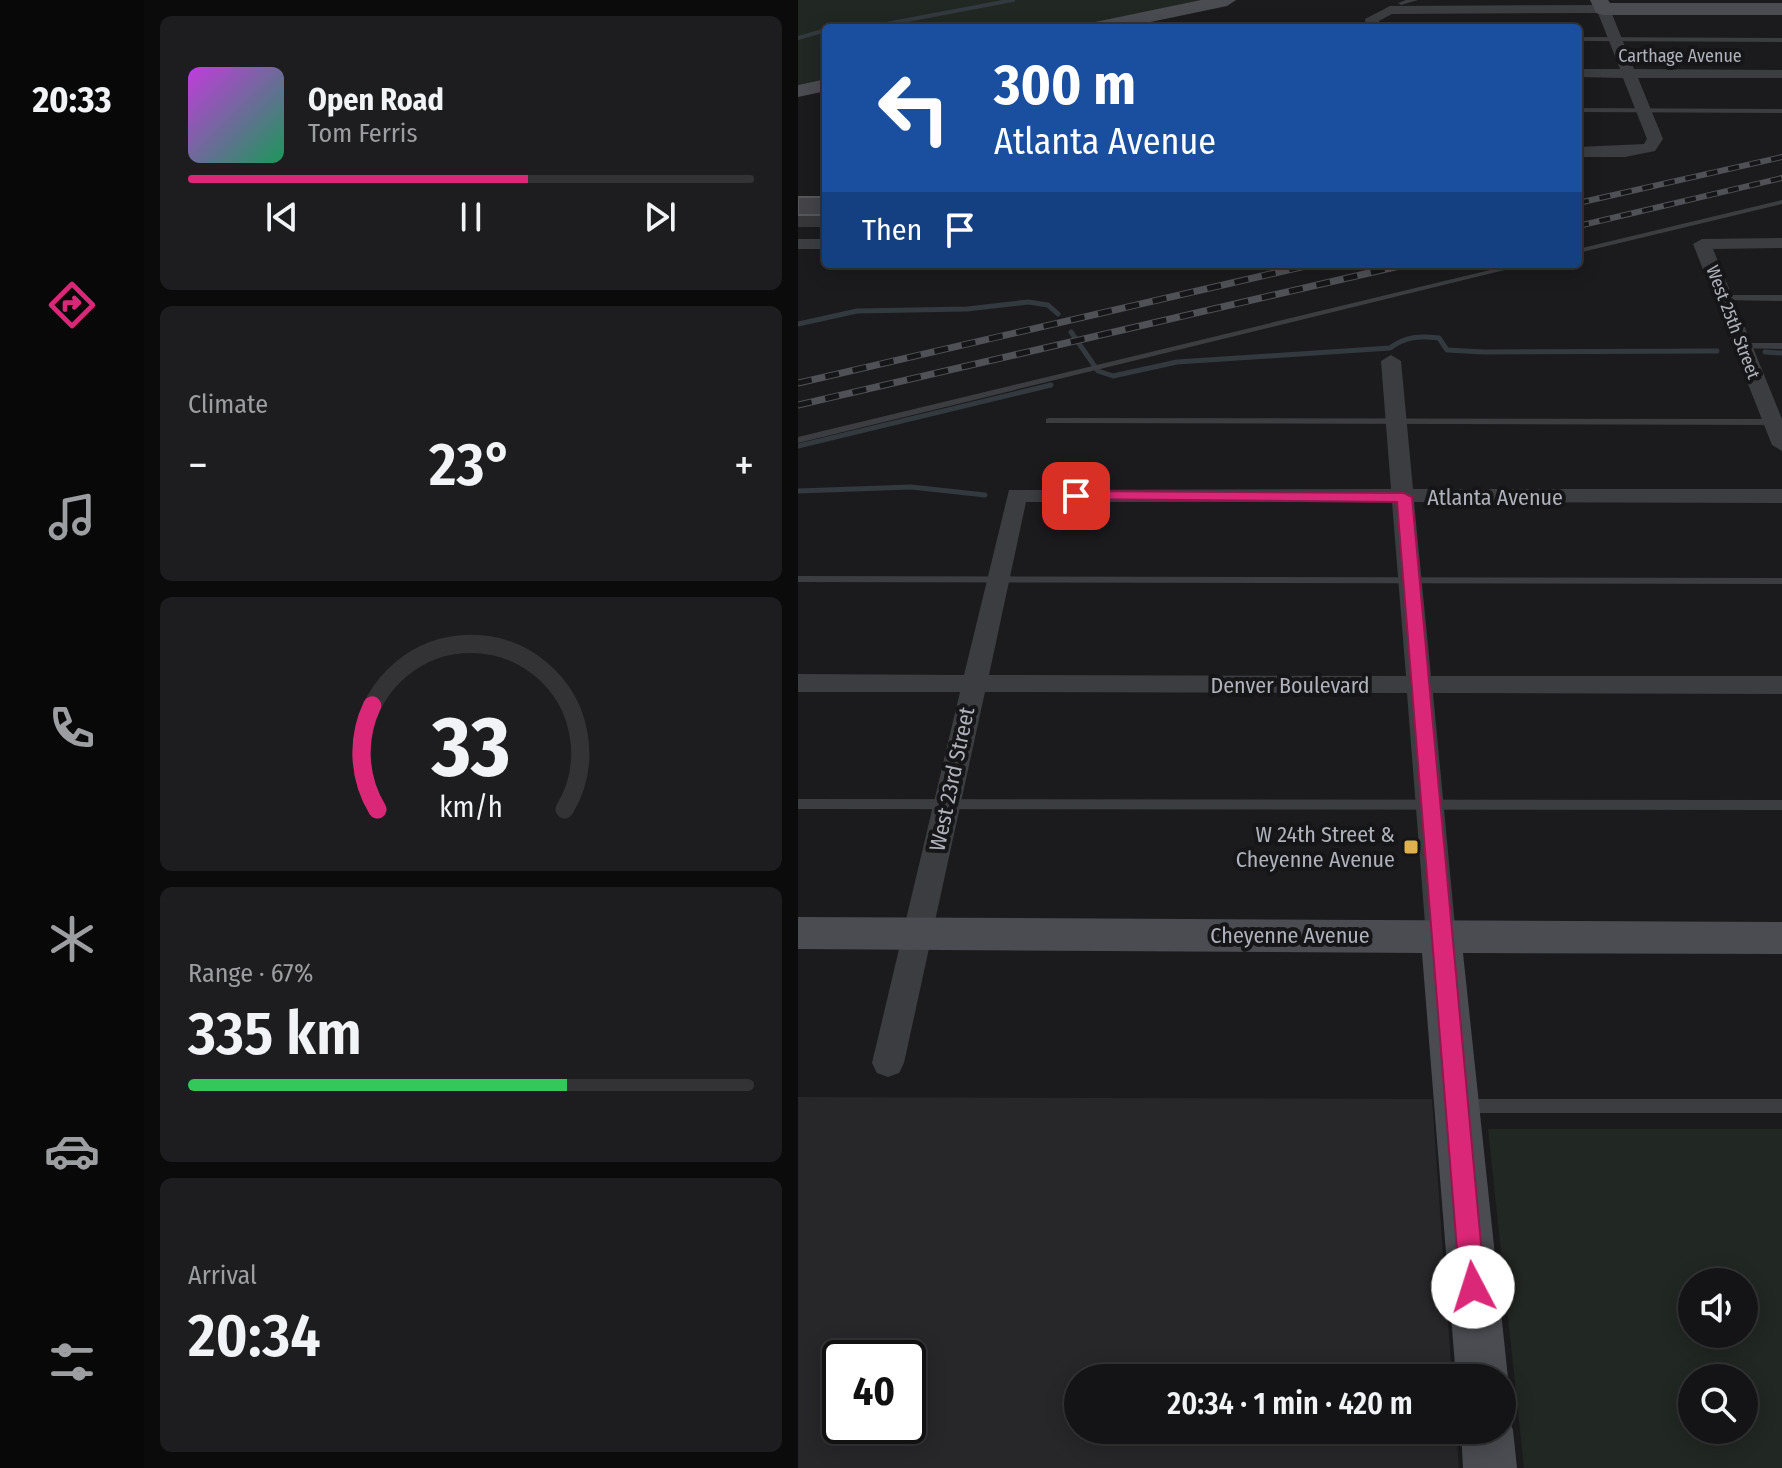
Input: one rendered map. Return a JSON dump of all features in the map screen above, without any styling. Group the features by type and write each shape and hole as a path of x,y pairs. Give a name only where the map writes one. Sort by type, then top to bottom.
{"street":[{"path":"1129,24 1227,0"},
{"path":"1582,152 1625,152 1649,148 1655,139 1601,4"},
{"path":"1373,24 1372,19 1378,13 1390,10 1601,4 1782,9"},
{"name":"Carthage Avenue","path":"1582,73 1782,74"},
{"path":"798,91 822,86"},
{"name":"West 25th Street","path":"1782,243 1702,244 1742,346 1777,422 1782,445"},
{"path":"798,244 822,244"},
{"path":"1391,361 1481,1364"},
{"name":"Atlanta Avenue","path":"1017,495 1782,496"},
{"name":"West 23rd Street","path":"888,1063 1017,495"},
{"name":"Denver Boulevard","path":"798,683 972,686 1782,685"},
{"name":"Cheyenne Avenue","path":"798,933 1782,938"},
{"path":"1488,1444 1490,1468"}],"lane":[{"path":"1401,3 1415,0"},
{"path":"1582,39 1782,40"},
{"path":"1582,110 1782,111"},
{"path":"1582,250 1782,202"},
{"path":"798,440 1508,268"},
{"path":"1723,298 1782,298"},
{"path":"1742,346 1782,346"},
{"path":"1049,421 1777,422"},
{"path":"798,579 1782,581"},
{"path":"798,804 1782,805"},
{"path":"1456,1106 1782,1106"}],"shaded area":[{"path":"798,0 1203,0 1089,24 822,24 822,80 798,85"},
{"path":"798,1097 1432,1099 1451,1364 1064,1364 1064,1444 1457,1444 1459,1468 798,1468"},
{"path":"1488,1129 1782,1129 1782,1468 1524,1468 1516,1364 1513,1364"}],"building":[{"path":"798,197 822,197 822,215 798,215"}],"waterway":[{"path":"886,24 1013,0"},
{"path":"798,38 822,31"},
{"path":"798,324 857,311 967,309 1028,302 1048,305 1058,314"},
{"path":"1071,332 1098,371 1113,376 1177,362 1390,348 1419,337 1439,338 1447,350 1484,352 1717,351"},
{"path":"1765,352 1782,353"},
{"path":"798,446 1051,385"},
{"path":"798,491 911,487 985,495"}],"railway":[{"path":"1582,202 1782,157"},
{"path":"1582,225 1782,178"},
{"path":"798,383 1297,268"},
{"path":"798,405 1391,268"}],"place":[{"name":"W 24th Street & Cheyenne Avenue","path":"1411,847"}],"route":[{"path":"1076,496 1404,497 1473,1287"}]}
